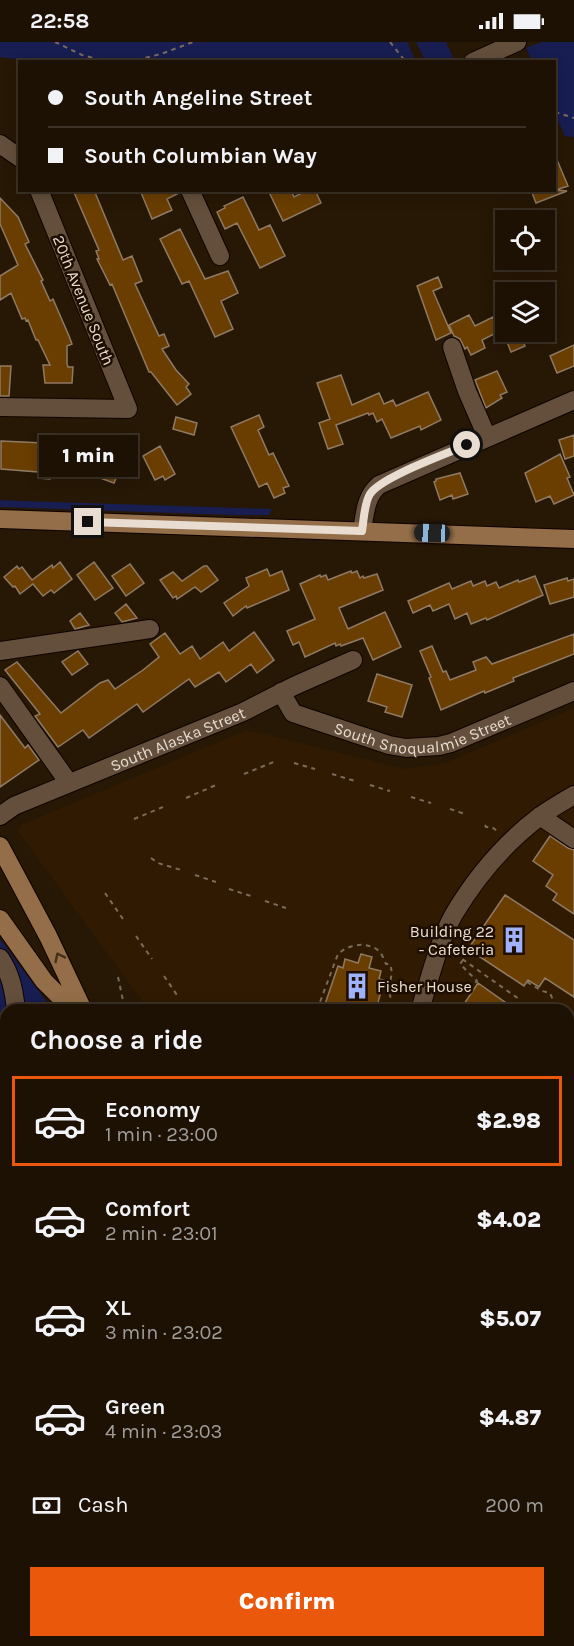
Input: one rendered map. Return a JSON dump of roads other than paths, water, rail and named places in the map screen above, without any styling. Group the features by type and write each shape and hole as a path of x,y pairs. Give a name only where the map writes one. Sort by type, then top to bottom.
{"main road":[{"path":"0,519 574,539"},
{"path":"0,846 48,936 80,1004"},
{"path":"0,919 44,981 67,1004"}],"street":[{"path":"477,60 517,42"},
{"name":"20th Avenue South","path":"0,407 128,409 40,192"},
{"path":"191,192 220,256"},
{"path":"452,346 467,391 487,437"},
{"path":"362,531 368,499 379,485 574,400"},
{"path":"0,651 150,629"},
{"name":"South Alaska Street","path":"0,816 14,806 243,712 281,692 353,660"},
{"path":"0,686 69,783"},
{"name":"South Snoqualmie Street","path":"281,692 293,713 389,745 406,748 451,743 574,691"},
{"path":"422,1004 439,951 454,915 493,860 516,836 540,816 574,795"},
{"path":"540,816 574,839"},
{"path":"0,958 7,969 16,1004"}],"place":[{"name":"Building 22 - Cafeteria","path":"514,940"},
{"name":"Fisher House","path":"357,986"}]}
